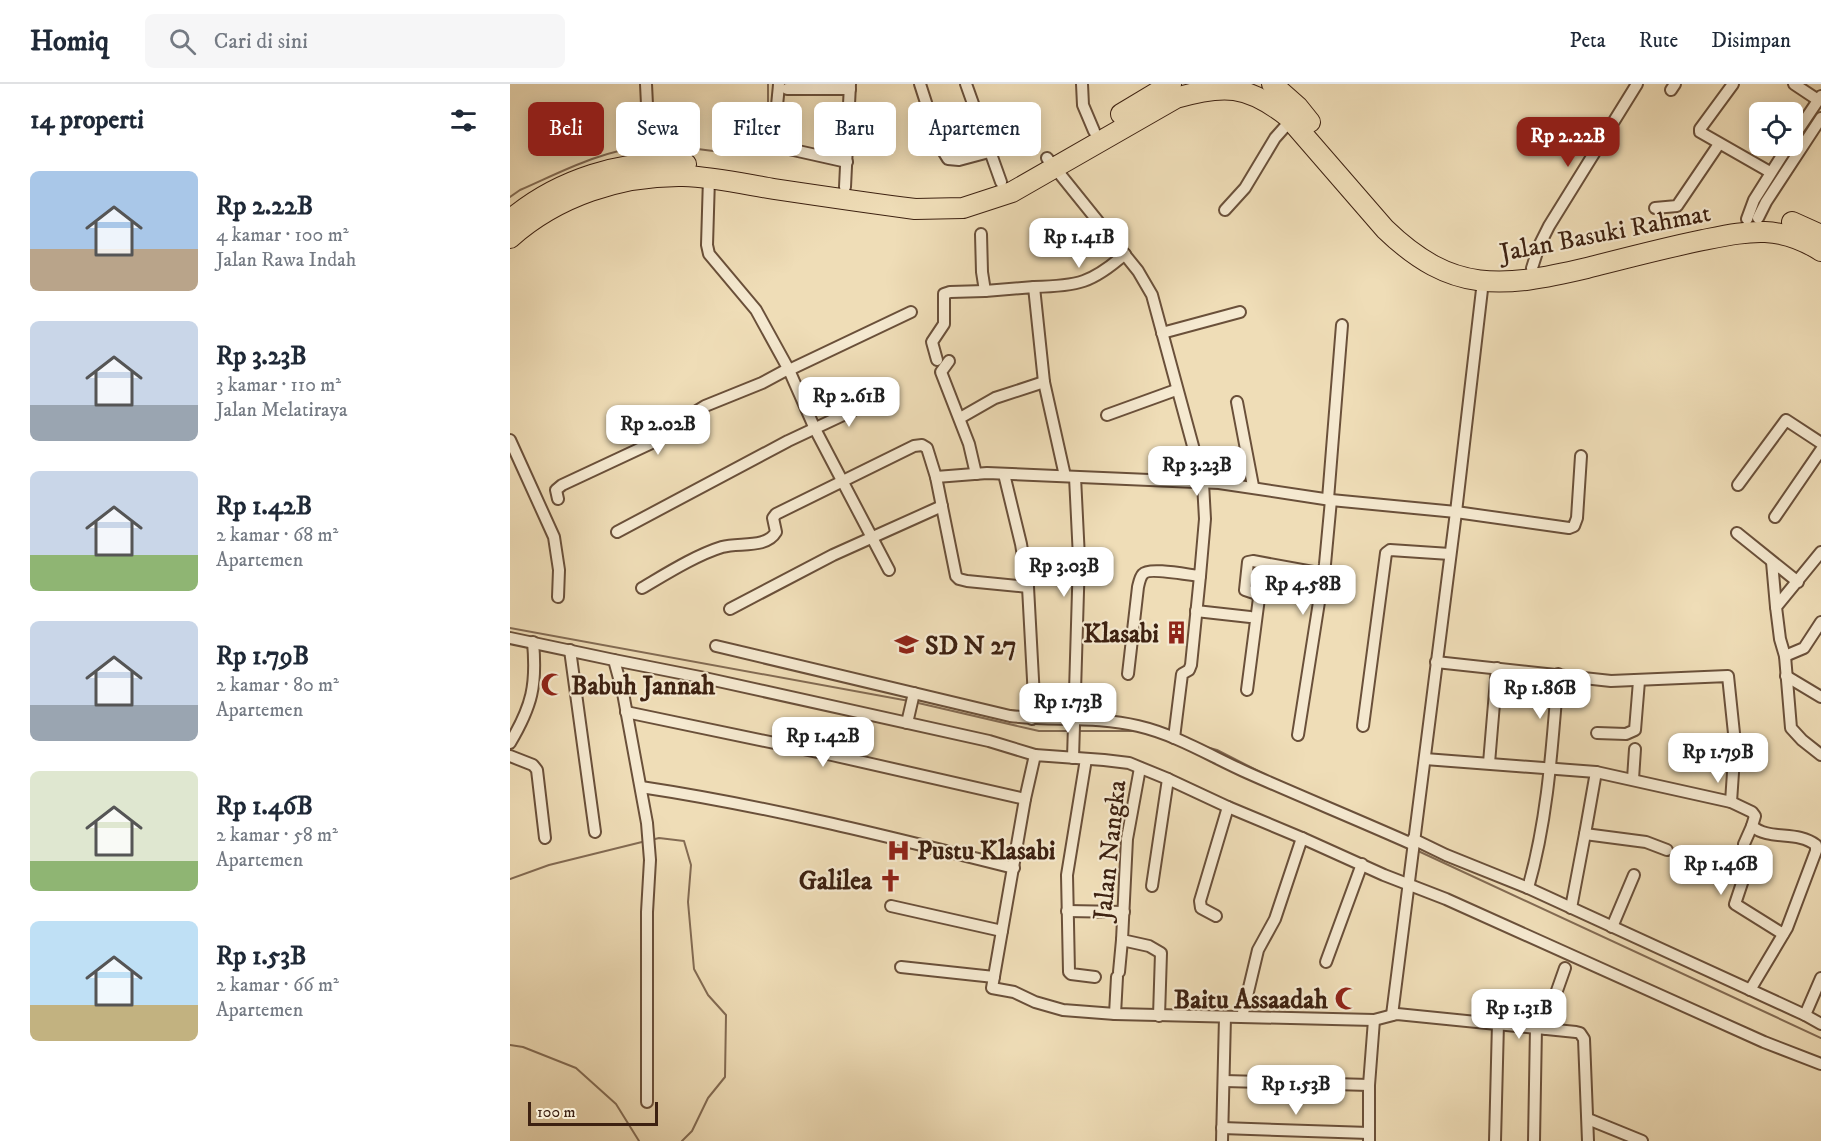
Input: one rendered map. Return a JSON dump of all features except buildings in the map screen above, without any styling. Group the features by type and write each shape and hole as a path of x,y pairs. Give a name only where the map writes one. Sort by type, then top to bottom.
{"highway":[{"path":"510,220 534,201 582,179 623,167 650,164 683,164 903,196 949,197 973,193 1051,163 1094,131 1171,84"},
{"path":"1272,84 1298,107 1405,232 1432,253 1472,267 1506,270 1532,268 1752,219 1776,218 1796,223 1821,235"},
{"name":"Jalan Basuki Rahmat","path":"510,238 541,214 576,197 618,183 650,164 709,178 867,203 915,209 948,209 976,205 1012,192 1051,163 1167,103 1193,90 1214,85 1243,88 1255,93 1291,120 1385,229 1413,255 1441,269 1483,282 1532,280 1744,232 1773,231 1807,242 1821,251"}],"street":[{"path":"646,84 650,164"},
{"path":"920,84 926,102"},
{"path":"966,84 972,102"},
{"path":"1082,84 1083,105 1094,131"},
{"path":"1532,268 1549,226 1636,84"},
{"path":"1733,84 1700,130 1701,134 1770,172"},
{"path":"1794,84 1820,98 1803,123"},
{"path":"845,187 847,162 850,87 783,86 778,133 784,146 847,162"},
{"path":"1752,219 1766,202 1821,118"},
{"path":"1225,210 1245,188 1275,138 1291,120"},
{"path":"1655,208 1677,206 1719,144"},
{"path":"946,156 948,159 959,160 974,156"},
{"path":"991,156 1001,182"},
{"path":"1752,219 1754,200 1781,156"},
{"path":"1051,163 1146,282 1152,295 1203,483 1205,519 1191,665 1189,670 1182,674 1174,738"},
{"path":"709,178 708,251 756,310 789,369 815,429 889,570"},
{"path":"981,234 981,272 985,291"},
{"path":"937,360 932,342 944,324 944,294 1061,286 1086,281 1102,273 1125,254"},
{"path":"1392,1015 1483,282"},
{"path":"1034,287 1044,382 1070,477 1079,558 1073,755"},
{"path":"558,499 556,490 561,485 654,442 674,425 705,406 762,383 911,312"},
{"path":"1162,333 1240,312"},
{"path":"1298,735 1330,525 1342,325"},
{"path":"949,361 941,372 969,444 976,474"},
{"path":"960,418 995,398 1044,382"},
{"path":"1107,415 1176,390"},
{"path":"617,532 871,402"},
{"path":"1237,402 1253,486"},
{"path":"1738,485 1786,420 1821,443"},
{"path":"510,440 555,537 560,570 558,597"},
{"path":"642,588 723,547 753,544 774,536 776,532 773,518 776,514 914,446 922,445 927,448 936,477 954,570 958,578 1028,587"},
{"path":"1775,517 1821,450"},
{"path":"936,477 1004,474 1253,486 1330,499 1456,512 1569,528 1574,526 1577,518 1581,456"},
{"path":"1004,474 1028,587 1034,698 1032,719"},
{"path":"730,609 833,555 942,506"},
{"path":"1737,533 1798,582"},
{"path":"1363,726 1386,552 1390,550 1450,554"},
{"path":"1776,607 1821,552"},
{"path":"1772,561 1792,729 1821,755"},
{"path":"1247,690 1259,598 1257,594 1245,590 1248,562 1324,574"},
{"path":"1128,674 1138,587 1142,574 1155,571 1200,576"},
{"path":"1196,611 1250,617"},
{"path":"1785,656 1804,648 1821,622"},
{"path":"510,638 908,720 1035,755 1073,755 1086,759 1116,761 1140,768 1384,875 1408,880 1764,1042 1821,1064"},
{"path":"510,743 523,720 534,686 533,642"},
{"path":"716,646 913,696 1010,716 1073,723 1113,722 1140,726 1174,738 1247,773 1413,843 1528,888 1821,1024"},
{"path":"570,650 595,832"},
{"path":"614,660 626,712 649,844 651,872 647,912 647,1102"},
{"path":"1436,662 1611,681 1728,676 1735,743 1731,802"},
{"path":"1489,763 1497,668"},
{"path":"1528,888 1540,838 1551,767 1558,674"},
{"path":"1786,676 1820,694"},
{"path":"1597,733 1620,735 1632,733 1635,729 1639,681"},
{"path":"908,720 913,696"},
{"path":"626,712 1025,799"},
{"path":"1633,779 1635,749"},
{"path":"1035,755 1025,799 992,988 1014,992 1035,1002 1063,1010 1115,1014 1374,1020 1392,1015 1498,1023 1580,1033 1584,1039 1588,1141"},
{"path":"510,756 533,765 537,770 545,838"},
{"path":"1086,759 1069,860 1066,911 1069,972 1095,977"},
{"path":"1425,759 1596,772 1731,802 1755,813 1744,844 1743,880 1734,904 1783,934"},
{"name":"Jalan Nangka","path":"1140,768 1127,839 1122,940 1149,946 1161,953 1159,1016"},
{"path":"1571,908 1596,772"},
{"path":"1152,886 1168,779"},
{"path":"640,787 784,813 1014,868"},
{"path":"1216,916 1201,908 1200,902 1228,807"},
{"path":"1750,990 1783,934 1816,848 1816,845 1806,840 1759,832 1752,826"},
{"path":"1585,834 1646,842 1667,850"},
{"path":"1242,1017 1258,950 1275,919 1302,838"},
{"path":"1326,962 1362,864"},
{"path":"1612,927 1634,875"},
{"path":"891,906 1002,931"},
{"path":"1066,911 1124,912"},
{"path":"1115,1014 1122,940"},
{"path":"901,967 994,977"},
{"path":"1534,1141 1541,1028 1565,968"},
{"path":"1805,1016 1821,978"},
{"path":"1222,1141 1225,1017"},
{"path":"1222,1128 1369,1137 1369,1085 1374,1020"},
{"path":"1495,1141 1498,1023"},
{"path":"1224,1081 1369,1085"},
{"path":"1588,1119 1642,1141"}],"waterway":[{"path":"700,149 721,152 761,150 768,138 768,84"},
{"path":"510,197 520,190 581,163 616,152"},
{"path":"510,628 909,701"},
{"path":"914,702 1039,731 1070,731"},
{"path":"1079,731 1136,731"},
{"path":"1206,747 1217,750 1274,779"},
{"path":"651,840 659,838 684,841 691,865 688,902 694,969 708,995 726,1015 725,1077 708,1098 692,1131 682,1141"},
{"path":"510,879 549,865 646,841"},
{"path":"1416,850 1821,1038"},
{"path":"510,1045 523,1047 576,1068 616,1104 639,1141"}],"place":[{"name":"Klasabi","path":"1177,633"},
{"name":"SD N 27","path":"907,645"},
{"name":"Babuh Jannah","path":"553,685"},
{"name":"Pustu Klasabi","path":"899,850"},
{"name":"Galilea","path":"890,880"},
{"name":"Baitu Assaadah","path":"1346,999"}]}
